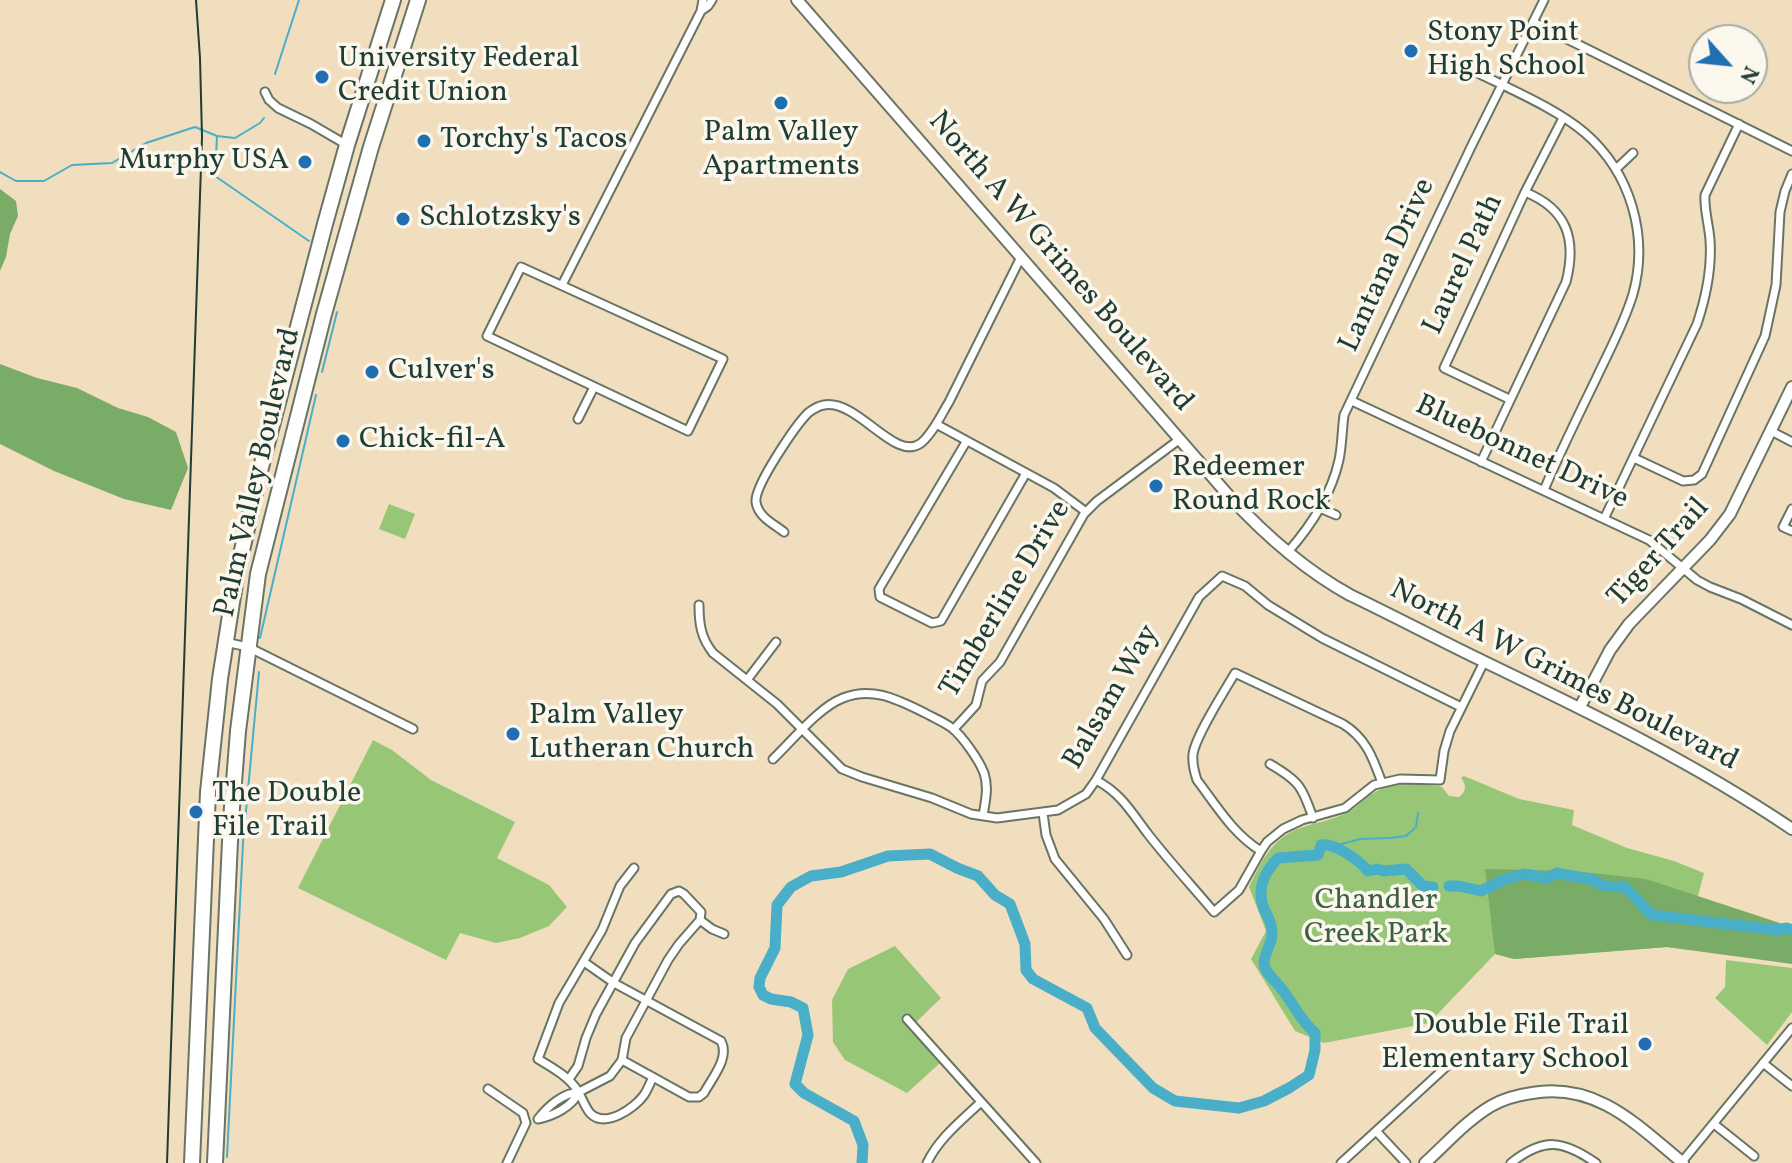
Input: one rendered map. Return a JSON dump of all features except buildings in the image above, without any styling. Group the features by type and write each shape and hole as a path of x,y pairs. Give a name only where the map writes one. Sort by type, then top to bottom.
{"highway":[{"name":"Palm Valley Boulevard","path":"192,1160 208,792 225,642 236,577 303,305 347,145 393,0"},
{"name":"Palm Valley Boulevard","path":"215,1161 231,820 238,731 258,574 324,314 371,147 418,0"},
{"path":"356,115 361,138 371,147"},
{"path":"347,145 359,154 363,176"}],"main road":[{"name":"North A W Grimes Boulevard","path":"797,0 1180,439 1260,529 1287,553 1329,583 1677,758 1792,829"},
{"name":"Tiger Trail","path":"1580,707 1610,650 1629,624 1719,530 1730,514 1792,387"},
{"path":"1425,1163 1494,1104 1551,1091 1581,1095 1611,1107 1682,1163"}],"street":[{"path":"562,285 701,11 703,0"},
{"path":"701,11 712,0"},
{"name":"Lantana Drive","path":"1287,553 1320,508 1339,459 1344,415 1544,0"},
{"path":"1533,22 1792,151"},
{"path":"1478,73 1563,118 1597,145 1616,169 1637,224 1639,255 1636,281 1621,326 1544,490"},
{"path":"265,92 278,108 347,145"},
{"name":"Laurel Path","path":"1509,399 1444,368 1525,192 1563,118"},
{"path":"1604,519 1691,339 1702,309 1710,257 1705,195 1739,124"},
{"path":"1616,169 1633,153"},
{"path":"1634,458 1683,481 1694,480 1702,474 1765,336 1776,285 1780,212 1792,174"},
{"path":"1481,462 1566,282 1572,255 1569,237 1560,216 1546,202 1525,192"},
{"path":"784,532 761,515 756,494 807,415 827,404 838,405 900,446 920,444 949,402 1021,257"},
{"path":"521,267 562,285 723,359 688,431 487,336 521,267"},
{"path":"578,419 594,387"},
{"name":"Bluebonnet Drive","path":"1352,401 1649,540 1682,569 1710,587 1792,625"},
{"path":"936,424 1065,495 1086,512"},
{"path":"1771,431 1792,442"},
{"name":"Timberline Drive","path":"954,729 976,705 982,681 1000,662 1086,512 1180,439"},
{"path":"966,442 879,589 880,597 932,623 941,621 1026,473"},
{"path":"1320,508 1336,515"},
{"path":"1792,509 1783,527 1792,531"},
{"name":"Balsam Way","path":"699,605 700,629 707,646 777,704 834,762 851,774 932,798 971,814 997,818 1058,810 1086,794 1199,597 1222,576 1245,586 1268,605 1322,638 1461,707"},
{"path":"225,642 248,647 413,729"},
{"path":"747,680 776,642"},
{"path":"1096,780 1123,799 1148,834 1214,912 1239,890 1267,842 1283,829 1345,808 1370,787 1382,783 1400,779 1440,780 1450,731 1484,662"},
{"path":"1261,851 1236,831 1194,772 1195,746 1235,673 1356,733 1369,749 1382,783"},
{"path":"773,759 836,702 851,695 883,695 897,699 954,729 983,771 986,785 983,816"},
{"path":"1270,764 1300,785 1313,818"},
{"path":"1043,813 1046,835 1055,859 1104,919 1127,955"},
{"path":"634,868 620,886 602,930 559,1003 538,1059 569,1079 590,1113 599,1119 611,1119 636,1104 653,1077"},
{"path":"569,1079 581,1061 596,1014 635,943 671,894 679,891 684,894 712,929 724,934"},
{"path":"547,1113 565,1095 579,1092 610,1076 622,1060 626,1038 668,960 700,916"},
{"path":"584,962 646,1002 721,1041 725,1049 724,1057 699,1097 689,1097 622,1060"},
{"path":"907,1019 1036,1163"},
{"path":"1682,1163 1792,1028"},
{"path":"1763,1063 1792,1086"},
{"path":"1341,1163 1447,1066"},
{"path":"488,1089 523,1113 526,1123 507,1163"},
{"path":"526,1123 570,1103 579,1092"},
{"path":"565,1095 570,1103"},
{"path":"927,1163 942,1138 981,1102"},
{"path":"1714,1124 1754,1156"},
{"path":"1376,1131 1406,1163"},
{"path":"1511,1163 1531,1149 1549,1145 1566,1146 1596,1163"}],"green space":[{"path":"0,189 16,201 18,216 0,271"},
{"path":"0,364 77,388 176,432 188,468 171,510 124,499 54,471 0,444"},
{"path":"389,504 415,514 405,539 379,529"},
{"path":"373,740 392,750 431,780 515,822 497,858 549,885 567,907 549,926 520,938 496,943 460,933 446,960 298,888"},
{"name":"Chandler Creek Park","path":"1464,776 1519,799 1574,810 1572,825 1627,848 1704,873 1689,950 1667,947 1514,959 1495,954 1429,1023 1324,1043 1295,1031 1251,959 1266,931 1249,887 1263,860 1275,844 1290,832 1346,813 1379,790 1404,784 1430,785 1442,787 1449,796 1459,797 1465,788 1461,778"},
{"path":"1485,869 1574,871 1646,879 1792,927 1792,964 1667,947 1514,959 1495,954"},
{"path":"895,946 941,998 909,1029 940,1063 907,1093 845,1060 833,1042 832,1000 848,969"},
{"path":"1726,960 1792,968 1792,1012 1767,1045 1715,998 1725,987"}],"waterway":[{"path":"275,74 299,0"},
{"path":"0,172 16,181 44,181 72,165 112,163 146,143 195,127 217,136 235,138 264,118"},
{"path":"217,136 215,176 309,241"},
{"path":"322,372 337,312"},
{"path":"260,638 316,395"},
{"path":"227,1157 243,843 259,672"},
{"path":"1334,846 1360,839 1406,836 1416,827 1418,813"},
{"path":"862,1163 863,1145 854,1121 804,1093 795,1084 808,1035 803,1008 791,1002 771,999 763,995 759,987 760,978 775,948 777,905 791,887 811,876 841,872 888,856 930,854 978,876 995,895 1010,904 1025,944 1026,970 1033,979 1087,1008 1095,1028 1153,1088 1175,1101 1239,1108 1264,1101 1309,1075 1315,1050 1315,1033 1268,974 1264,963 1272,932 1262,902 1261,888 1265,875 1278,858 1318,855 1321,845 1327,845 1346,853 1368,871 1406,869 1423,886 1433,887"},
{"path":"1449,886 1481,891 1524,874 1547,878 1557,873 1593,880 1604,886 1625,887 1652,915 1792,930"}],"railway":[{"path":"167,1163 202,137 196,0"}],"place":[{"name":"Stony Point High School","path":"1411,51"},
{"name":"University Federal Credit Union","path":"322,77"},
{"name":"Palm Valley Apartments","path":"781,103"},
{"name":"Torchy's Tacos","path":"424,141"},
{"name":"Murphy USA","path":"305,162"},
{"name":"Schlotzsky's","path":"403,219"},
{"name":"Culver's","path":"372,372"},
{"name":"Chick-fil-A","path":"343,441"},
{"name":"Redeemer Round Rock","path":"1156,486"},
{"name":"Palm Valley Lutheran Church","path":"513,734"},
{"name":"The Double File Trail","path":"196,812"},
{"name":"Double File Trail Elementary School","path":"1645,1044"}]}
